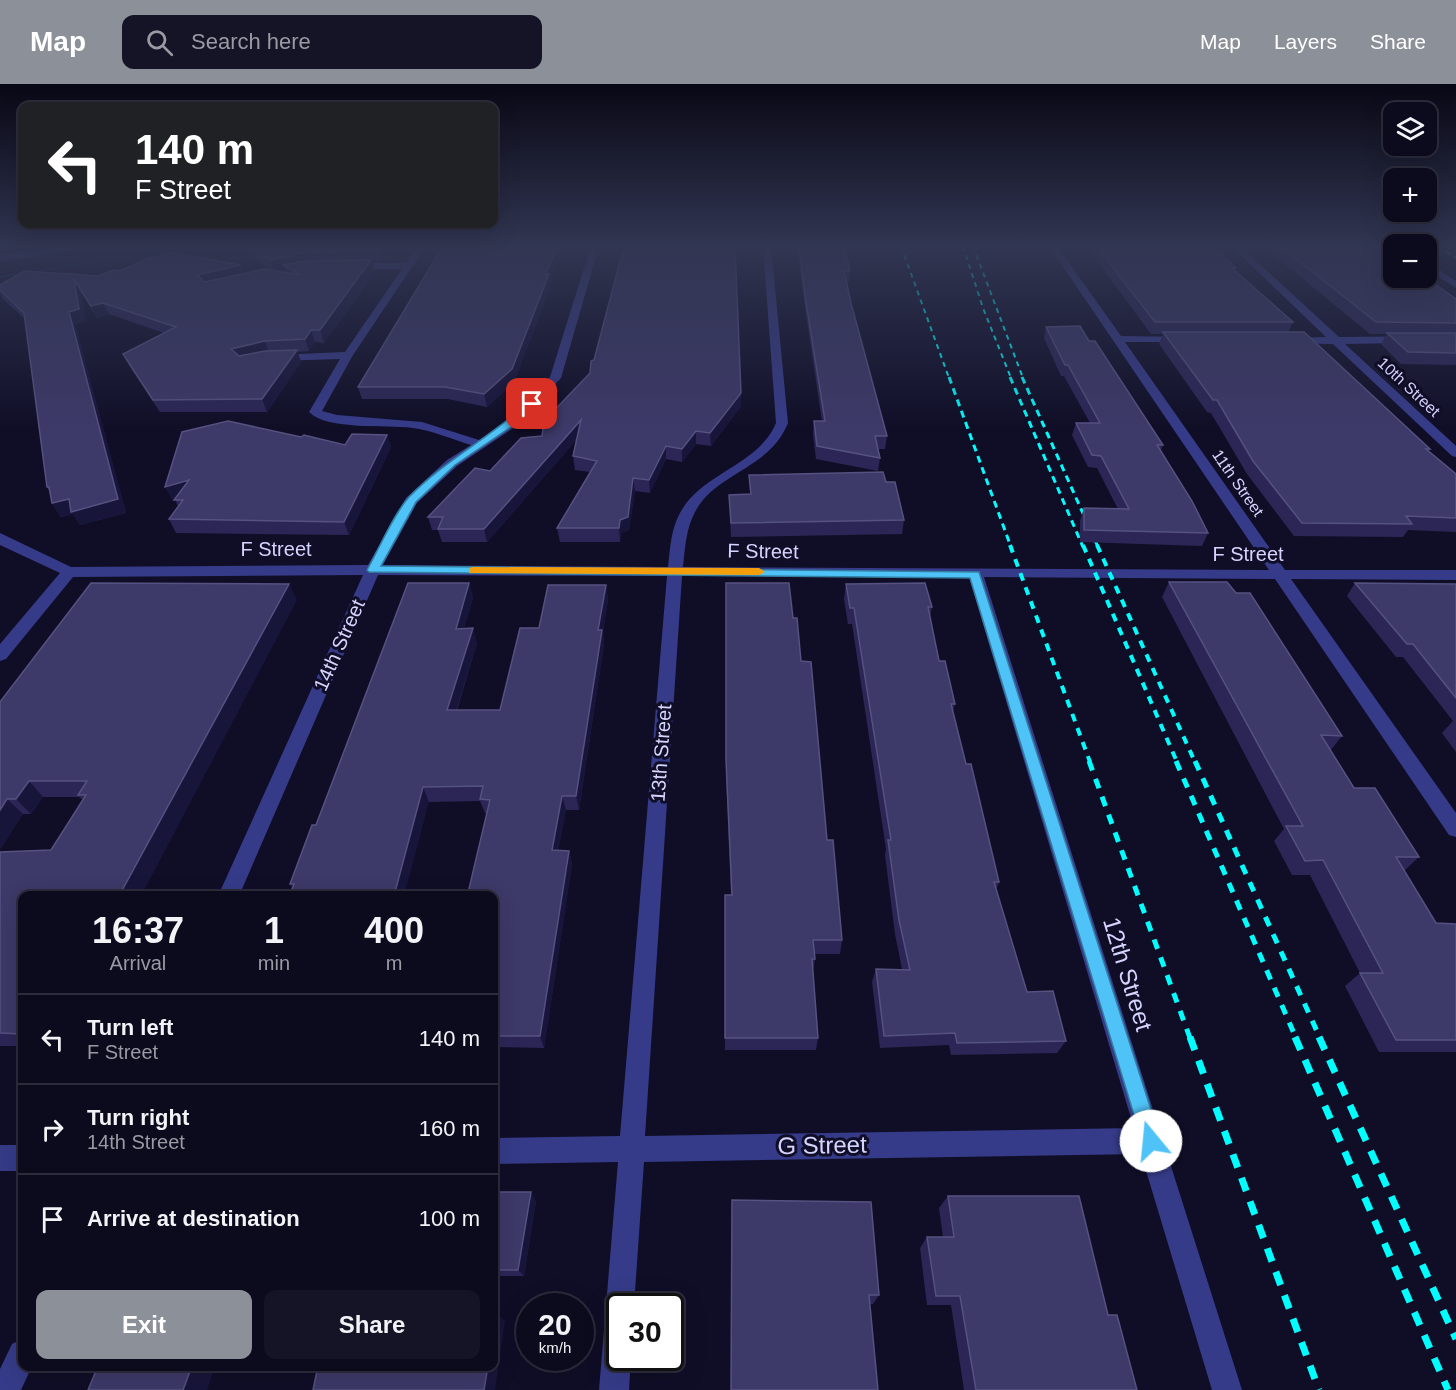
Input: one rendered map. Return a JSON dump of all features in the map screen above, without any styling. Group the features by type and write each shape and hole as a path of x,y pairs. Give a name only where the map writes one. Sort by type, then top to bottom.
{"street":[{"path":"381,307 348,355 315,412 333,419 389,421 422,426 480,444"},
{"name":"14th Street","path":"230,891 373,570 411,501 452,463 511,423 555,378 577,307"},
{"name":"13th Street","path":"621,1293 675,571 682,523 702,492 771,444 780,432 782,423 772,307"},
{"name":"11th Street","path":"1095,307 1456,829"},
{"name":"10th Street","path":"1300,307 1456,453"},
{"path":"1117,339 1197,340"},
{"path":"1278,340 1456,339"},
{"path":"261,360 348,355"},
{"path":"0,537 1,540 69,572 0,655"},
{"name":"F Street","path":"69,572 373,570 1456,575"},
{"name":"12th Street","path":"975,574 1227,1390"},
{"name":"G Street","path":"498,1151 1151,1141"},
{"path":"0,1158 18,1158"},
{"path":"6,1390 18,1363"},
{"path":"614,1390 616,1371"}],"building":[{"path":"18,307 79,307 79,309 69,312 118,499 71,512 69,499 52,503 49,487 47,487 24,313"},
{"path":"115,307 337,307 320,330 311,330 305,339 265,341 231,349 239,356 265,351 297,350 262,399 153,400 123,354 176,327"},
{"path":"406,307 536,307 512,369 484,394 445,387 358,387"},
{"path":"608,307 737,307 741,393 710,433 696,431 682,449 666,446 649,480 633,478 628,517 620,520 619,528 557,528 597,461 573,456 581,420 484,529 438,529 443,517 428,517 475,468 490,471 521,438 542,436 544,421 590,373 591,361 594,360"},
{"path":"807,307 852,307 887,436 875,436 880,458 817,446 814,421 825,421"},
{"path":"1143,307 1276,307 1293,322 1155,322"},
{"path":"1357,307 1456,307 1456,323 1376,322"},
{"path":"1080,326 1089,341 1095,341 1163,445 1157,445 1192,501 1208,533 1084,530 1084,508 1129,509 1101,456 1092,455 1076,423 1100,423 1068,365 1065,365 1046,327"},
{"path":"1163,332 1304,332 1430,449 1426,449 1456,474 1456,518 1406,516 1412,524 1302,523 1253,461 1217,400 1213,400"},
{"path":"1387,333 1456,333 1456,353 1408,352"},
{"path":"228,421 345,445 352,434 387,435 344,522 169,519 183,500 174,500 189,480 165,487 182,432"},
{"path":"883,472 886,482 895,482 904,520 731,523 729,495 751,494 749,475"},
{"path":"1169,582 1227,582 1236,593 1250,593 1342,736 1321,735 1354,788 1375,788 1419,857 1396,857 1436,923 1456,924 1456,1040 1396,1040 1360,973 1383,973 1323,860 1305,861 1286,826 1303,826"},
{"path":"91,583 289,584 122,891 18,891 18,1034 0,1033 0,852 51,850 86,795 78,795 87,781 29,781 16,799 7,799 0,810 0,702"},
{"path":"408,583 469,583 456,629 473,628 447,710 500,710 520,628 539,628 548,585 606,585 598,630 602,630 576,796 562,796 552,850 569,851 540,1036 498,1036 498,891 468,891 490,800 480,799 483,786 423,787 395,891 291,891 294,884 290,884 312,825 316,825"},
{"path":"726,583 789,583 793,618 797,618 801,661 811,662 827,840 833,840 842,940 813,940 815,959 812,959 818,1038 725,1038 725,895 732,895 726,760"},
{"path":"925,583 932,607 928,607 939,661 945,661 955,704 951,704 966,764 971,764 999,882 994,882 1027,992 1053,991 1066,1041 957,1043 955,1033 884,1036 876,969 910,970 899,920 888,840 891,840 854,608 850,608 846,584"},
{"path":"1355,583 1456,584 1456,698 1413,644 1407,644"},
{"path":"498,1192 531,1192 518,1270 498,1270"},
{"path":"948,1196 1079,1196 1108,1315 1117,1315 1137,1390 976,1390 960,1296 936,1296 927,1237 954,1237"},
{"path":"732,1200 871,1202 879,1295 869,1295 878,1390 731,1390"},
{"path":"96,1371 190,1371 183,1390 88,1390"},
{"path":"317,1371 487,1371 484,1390 313,1390"}],"railway":[{"path":"923,307 949,378"},
{"path":"983,307 1011,378"},
{"path":"996,307 1023,378"},
{"path":"949,377 1011,547"},
{"path":"1010,377 1083,547"},
{"path":"1022,377 1098,547"},
{"path":"1010,545 1090,762"},
{"path":"1083,545 1177,762"},
{"path":"1097,545 1195,762"},
{"path":"1089,761 1190,1038"},
{"path":"1176,761 1296,1038"},
{"path":"1195,761 1320,1038"},
{"path":"1190,1037 1319,1390"},
{"path":"1295,1037 1448,1390"},
{"path":"1319,1037 1456,1339"}],"slow traffic":[{"path":"473,570 759,572"}],"route":[{"path":"532,404 511,423 452,463 411,501 399,519 373,570 975,574 1151,1141"}]}
